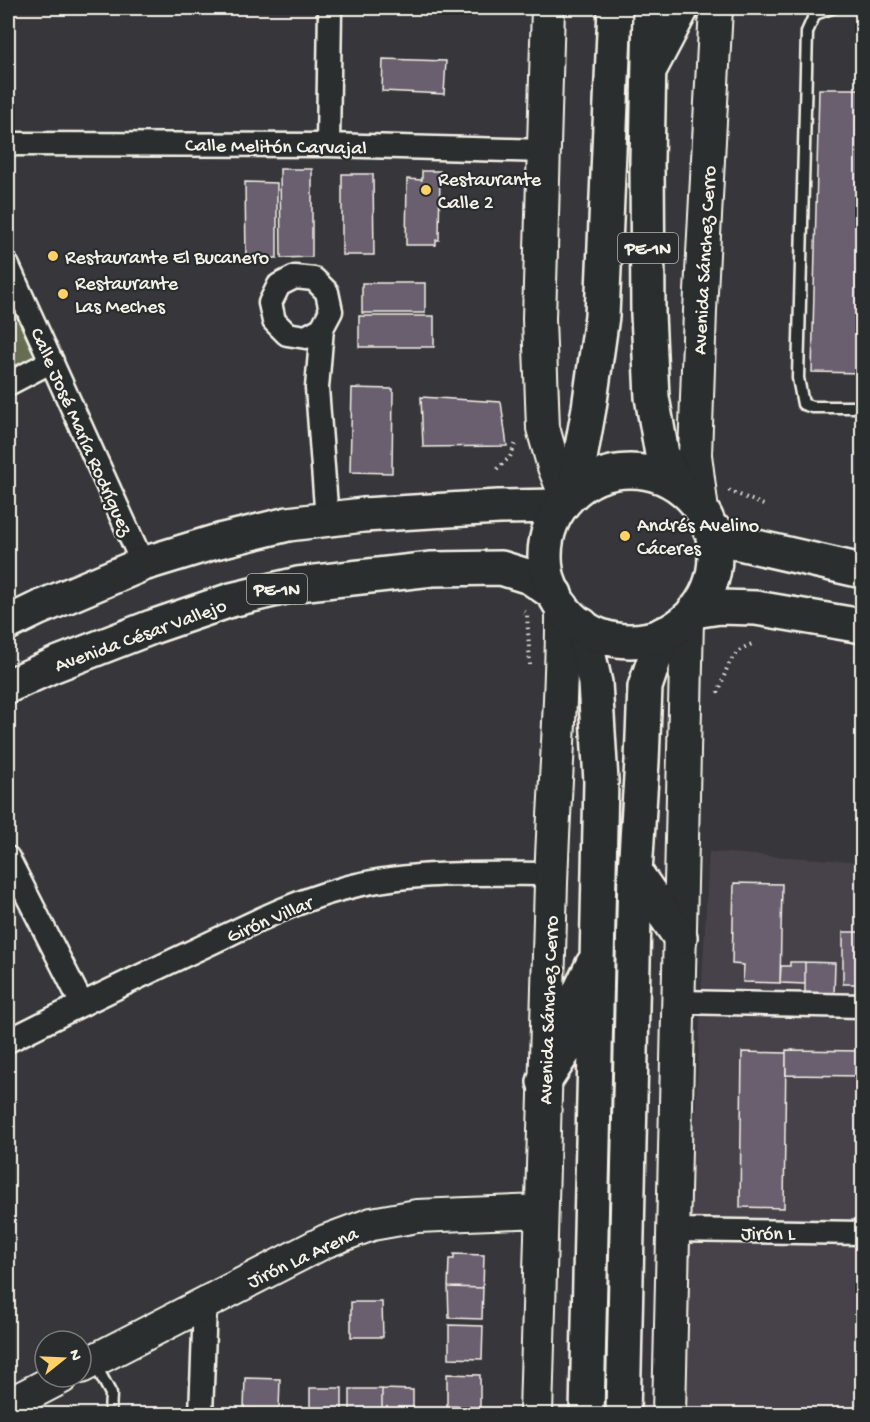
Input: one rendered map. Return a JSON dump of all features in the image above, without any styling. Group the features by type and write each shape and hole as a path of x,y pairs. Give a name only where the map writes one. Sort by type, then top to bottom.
{"main road":[{"path":"8,623 143,564 215,542 288,524 363,515 499,507 567,499 554,467 543,428 539,319 548,8"},
{"name":"PE-1N","path":"567,499 589,408 602,315 615,8"},
{"name":"PE-1N","path":"650,8 647,161 648,314 652,396 662,454 677,485"},
{"path":"648,74 682,8"},
{"name":"Avenida Sánchez Cerro","path":"706,520 695,455 716,8"},
{"name":"PE-1N","path":"682,621 649,639 621,640 594,632 566,608 547,569 546,556 550,530 555,517 567,499 586,483 616,472 632,471 663,477 691,497 706,520"},
{"path":"706,520 739,543 862,571"},
{"path":"623,1414 635,872 645,687 682,621 703,600 713,573 714,543 706,520"},
{"name":"Avenida César Vallejo","path":"8,686 54,665 152,627 231,600 298,584 432,569 501,568 530,577 566,608"},
{"path":"682,621 720,607 756,608 862,626"},
{"path":"566,608 595,683 601,781 587,1414"},
{"name":"Avenida Sánchez Cerro","path":"536,1414 551,874 566,608"},
{"path":"669,1414 679,1002 682,621"},
{"path":"635,872 680,937"},
{"path":"544,1082 567,1047 569,1014 597,954"},
{"name":"Jirón La Arena","path":"93,1361 326,1241 372,1224 417,1216 541,1211"},
{"path":"8,1405 39,1389"}],"street":[{"path":"328,145 330,8"},
{"name":"Calle Melitón Carvajal","path":"8,144 328,145 544,152"},
{"name":"Calle José María Rodríguez","path":"8,266 143,564"},
{"path":"322,328 317,388 327,519"},
{"path":"8,384 52,361"},
{"path":"8,858 82,1004"},
{"name":"Girón Villar","path":"8,1041 278,911 339,890 399,878 467,874 551,874"},
{"path":"679,1002 862,1006"},
{"name":"Jirón L","path":"673,1230 862,1233"},
{"path":"201,1414 205,1304"}],"lane":[{"path":"832,8 816,14 807,32 798,378 803,404 812,407 862,407"},
{"path":"93,1372 111,1394 110,1414"}],"path":[{"path":"727,483 730,491 766,506"},
{"path":"521,607 527,614 530,668"},
{"path":"718,693 732,657 752,644"}],"shaded area":[{"path":"709,852 862,862 862,1414 684,1414 688,1250"}],"green space":[{"path":"8,299 35,357 8,370"}],"building":[{"path":"383,59 446,61 444,94 382,91"},
{"path":"819,89 862,89 862,373 812,372"},
{"path":"280,169 312,169 312,257 281,258"},
{"path":"422,171 440,171 439,240 436,240 436,245 406,245 407,179 422,180"},
{"path":"342,174 373,174 374,255 342,255"},
{"path":"245,182 277,183 277,258 246,258"},
{"path":"362,283 425,283 425,313 362,313"},
{"path":"359,316 434,316 434,347 359,347"},
{"path":"352,388 393,389 392,473 350,472"},
{"path":"421,397 501,402 507,446 423,447"},
{"path":"734,883 782,884 780,983 743,982 744,965 732,964"},
{"path":"843,932 862,932 862,984 843,984"},
{"path":"790,962 805,962 805,984 780,983 781,966 790,966"},
{"path":"805,962 835,963 834,996 805,996"},
{"path":"786,1050 862,1051 862,1076 786,1075"},
{"path":"742,1052 786,1053 784,1208 740,1207"},
{"path":"454,1254 484,1255 483,1288 448,1287 449,1259 454,1259"},
{"path":"448,1287 483,1288 482,1319 449,1318"},
{"path":"351,1302 382,1302 383,1337 351,1337"},
{"path":"449,1325 483,1326 482,1359 449,1358"},
{"path":"447,1374 480,1375 480,1407 447,1406"},
{"path":"245,1378 280,1379 279,1410 244,1409"},
{"path":"310,1388 342,1388 342,1414 310,1414"},
{"path":"350,1389 382,1389 382,1414 350,1414"},
{"path":"382,1389 413,1390 413,1414 382,1414"},
{"path":"447,1406 480,1407 479,1414 447,1414"}],"place":[{"name":"Restaurante Calle 2","path":"426,190"},
{"name":"Restaurante El Bucanero","path":"53,256"},
{"name":"Restaurante Las Meches","path":"63,294"},
{"name":"Andrés Avelino Cáceres","path":"625,536"}]}
